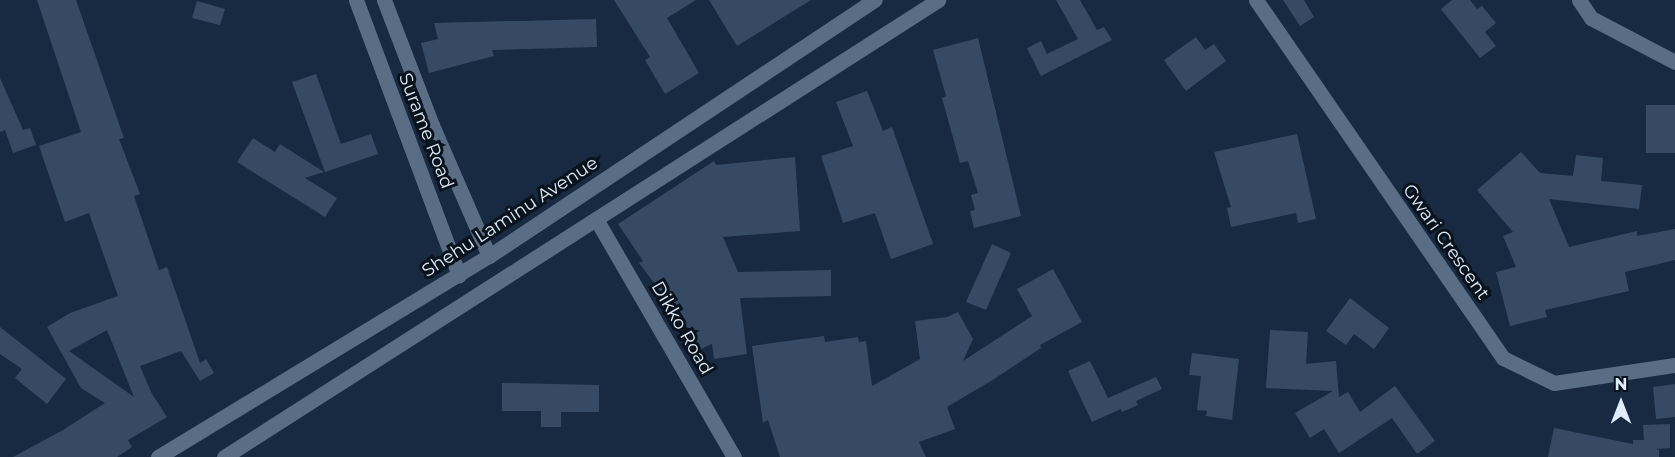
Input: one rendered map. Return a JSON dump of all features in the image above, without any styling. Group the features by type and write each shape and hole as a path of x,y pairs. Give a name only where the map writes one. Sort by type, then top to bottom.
{"street":[{"name":"Surame Road","path":"356,0 459,275"},
{"name":"Surame Road","path":"384,0 432,125 489,256"},
{"name":"Shehu Laminu Avenue","path":"159,457 489,256 875,0"},
{"path":"224,457 938,0"},
{"name":"Gwari Crescent","path":"1256,0 1503,358 1554,383 1675,365"},
{"path":"1579,0 1591,18 1675,62"},
{"name":"Dikko Road","path":"596,219 734,457"}],"building":[{"path":"37,0 76,0 124,138 119,139 140,194 134,196 159,270 167,267 200,363 206,359 214,373 200,381 181,351 140,366 151,392 167,417 128,440 132,447 117,457 13,457 63,430 105,403 81,388 47,327 70,313 118,296 89,213 65,222 39,146 81,132","holes":["107,330 134,397 69,351"]},
{"path":"614,0 696,0 667,18 699,73 665,94 645,60 650,57"},
{"path":"709,0 811,0 737,46"},
{"path":"1056,0 1080,0 1097,30 1104,27 1112,40 1041,76 1027,48 1041,41 1047,54 1078,39"},
{"path":"1283,0 1304,0 1314,17 1300,26"},
{"path":"1452,0 1470,0 1477,9 1482,6 1496,23 1485,32 1496,46 1480,58 1441,9"},
{"path":"197,1 225,9 220,25 192,18"},
{"path":"596,19 597,47 492,50 494,56 429,73 421,43 438,39 434,23"},
{"path":"1196,37 1205,50 1214,44 1226,61 1186,91 1164,60"},
{"path":"978,38 1021,216 974,228 970,211 975,210 971,195 978,193 968,161 960,163 942,98 946,96 933,50"},
{"path":"316,74 341,144 371,134 378,154 325,172 292,82"},
{"path":"0,78 23,130 30,128 36,145 13,153 5,130 0,132"},
{"path":"867,91 883,131 892,127 933,244 891,259 875,213 843,223 821,156 853,146 836,102"},
{"path":"1646,105 1675,105 1675,153 1646,153"},
{"path":"1297,134 1316,219 1298,223 1296,213 1231,227 1227,208 1231,207 1214,152"},
{"path":"253,138 275,152 280,144 324,172 305,178 337,198 325,217 237,162"},
{"path":"1521,152 1540,173 1573,176 1576,155 1603,158 1601,181 1642,185 1639,209 1549,199 1569,247 1637,231 1637,236 1675,229 1675,260 1625,272 1629,291 1545,310 1547,317 1510,326 1496,272 1516,267 1503,236 1513,232 1477,190"},
{"path":"795,157 800,231 723,237 738,272 831,270 831,296 740,298 747,354 714,359 712,344 691,353 683,337 691,332 639,263 643,261 618,224 714,161 716,165"},
{"path":"992,244 1011,253 986,310 966,302"},
{"path":"1053,269 1082,322 1040,345 1041,348 947,407 955,429 919,442 926,457 780,457 768,420 763,423 752,346 824,336 825,342 858,337 859,342 866,341 872,386 920,359 915,321 947,317 958,312 973,339 963,361 1032,316 1017,289"},
{"path":"1350,298 1389,328 1374,349 1354,334 1346,345 1326,331"},
{"path":"0,327 66,379 47,404 15,378 22,369 0,354"},
{"path":"1270,330 1308,332 1306,364 1336,361 1339,397 1348,392 1360,412 1395,386 1435,441 1417,454 1392,418 1339,453 1324,429 1310,438 1295,413 1333,391 1266,388"},
{"path":"1192,353 1239,359 1232,420 1206,416 1207,411 1197,410 1201,376 1189,375"},
{"path":"1090,361 1108,398 1156,377 1162,389 1136,401 1138,405 1122,412 1121,409 1092,422 1068,371"},
{"path":"502,383 599,385 599,412 561,412 561,427 541,427 541,411 502,411"},
{"path":"1675,384 1675,417 1656,419 1653,387"},
{"path":"1670,424 1670,448 1656,449 1659,450 1659,457 1548,457 1554,428 1633,444 1633,440 1644,440 1643,425"}]}
